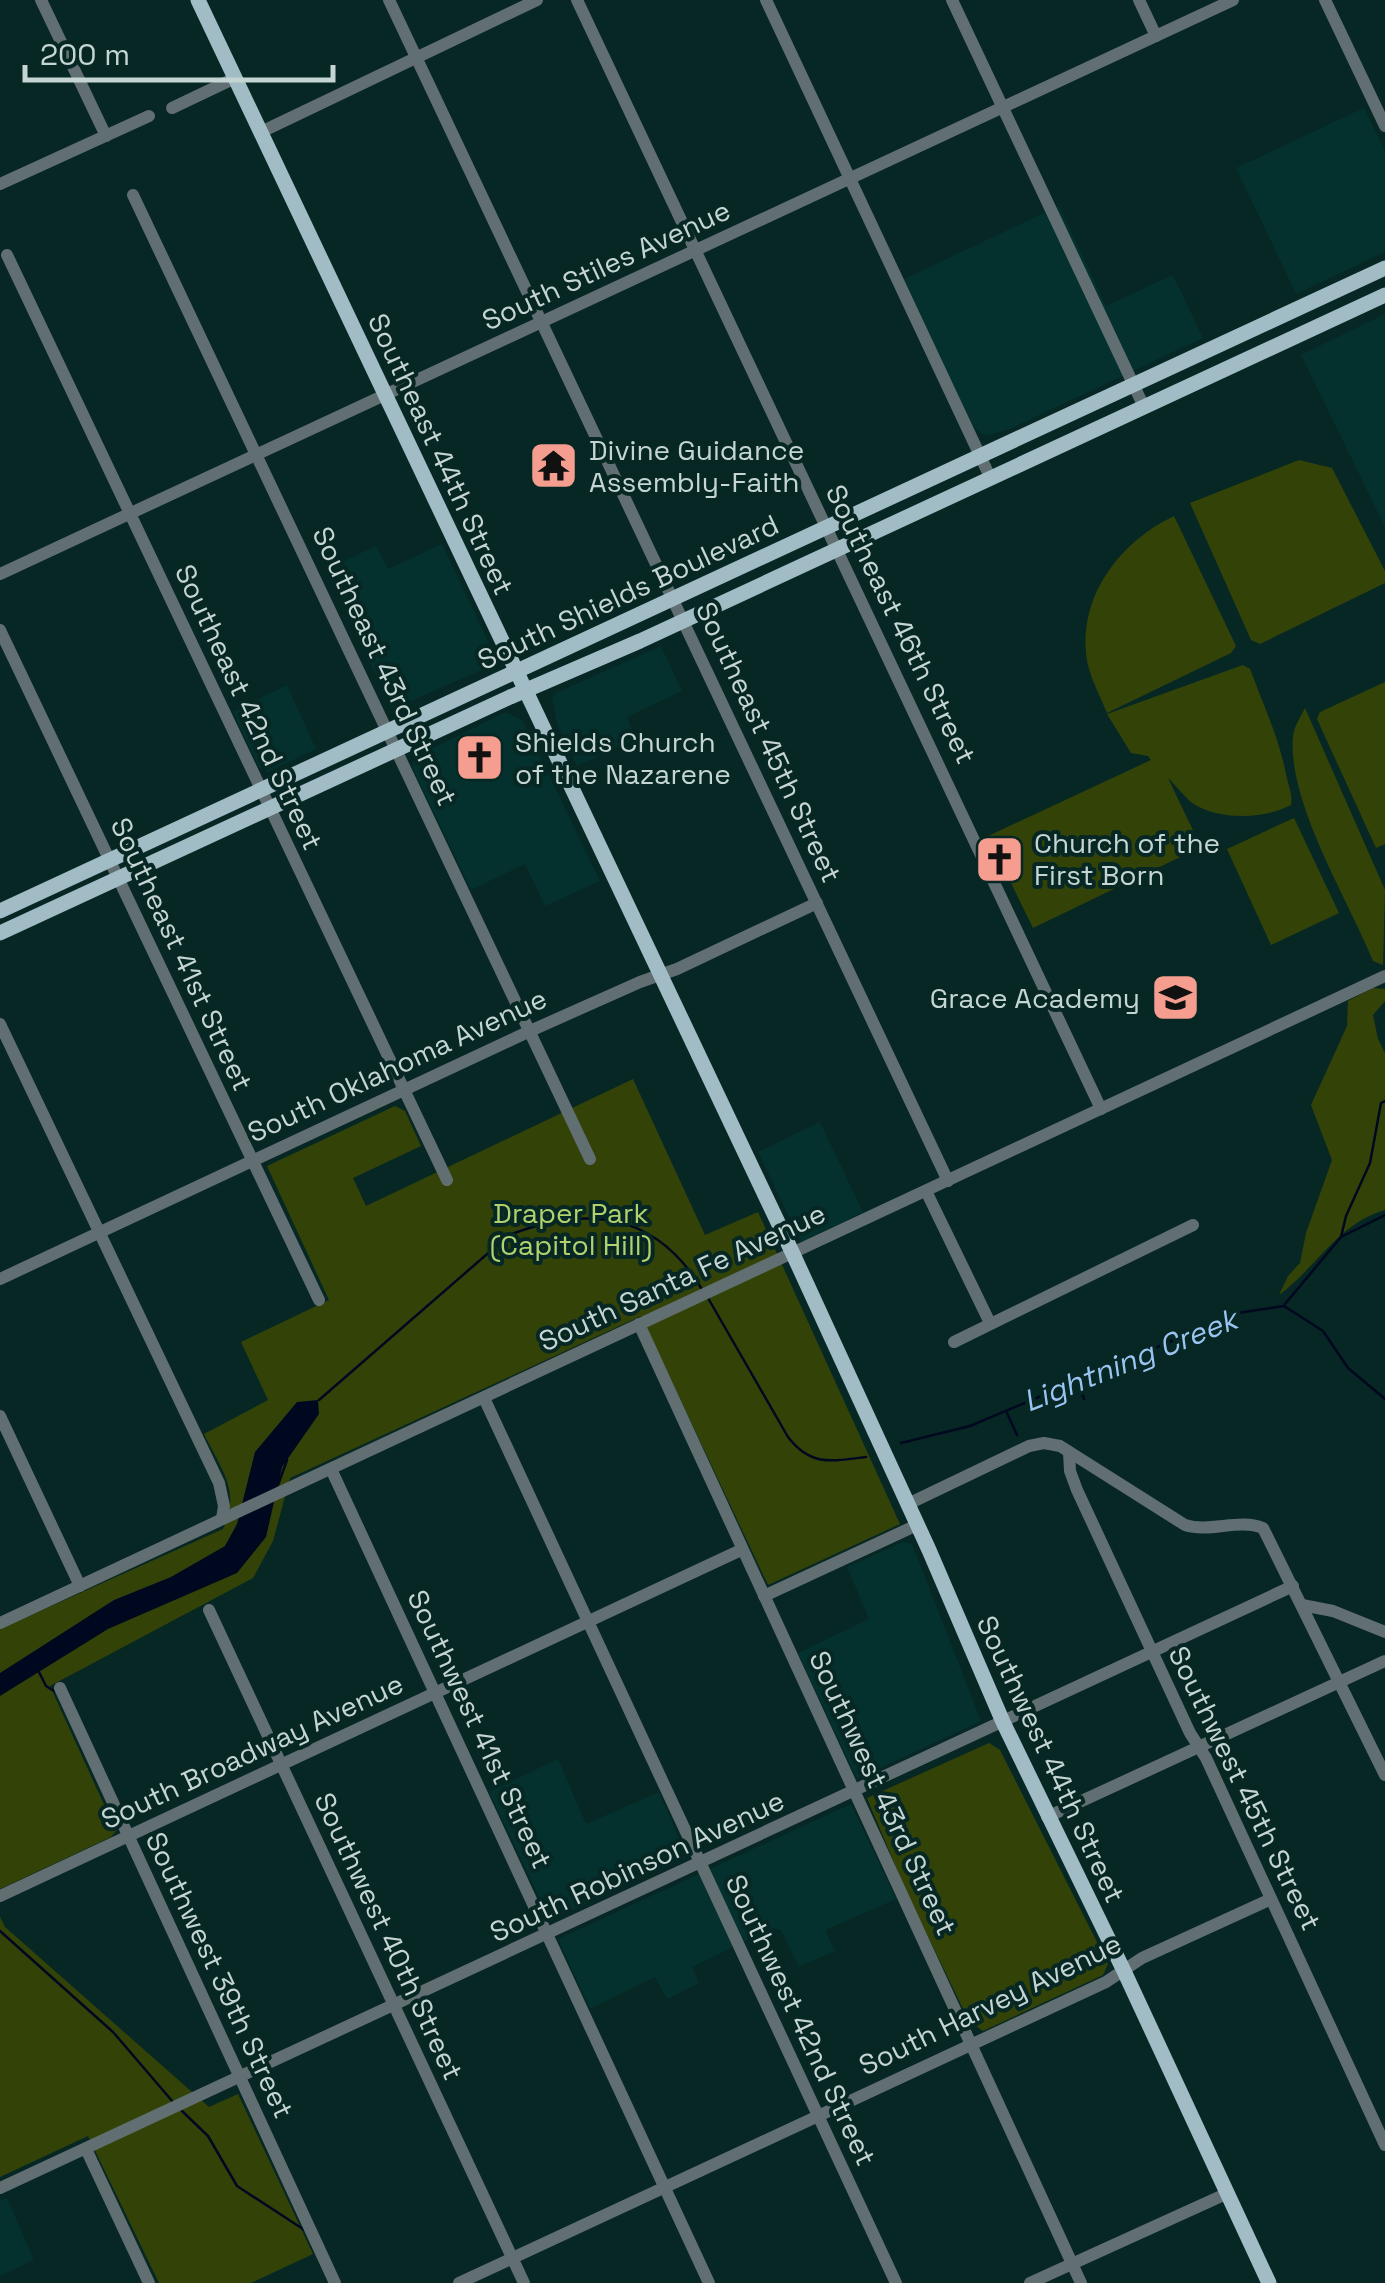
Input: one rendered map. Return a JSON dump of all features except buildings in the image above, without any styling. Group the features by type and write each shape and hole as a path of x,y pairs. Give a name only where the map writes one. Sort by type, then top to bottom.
{"main road":[{"name":"Southeast 44th Street","path":"198,0 792,1254"},
{"name":"South Shields Boulevard","path":"0,911 1385,268"},
{"name":"South Shields Boulevard","path":"0,932 1385,295"},
{"name":"Southwest 44th Street","path":"792,1254 1047,1817 1124,1970 1270,2283"}],"street":[{"path":"41,0 106,136"},
{"name":"Southeast 45th Street","path":"389,0 948,1180"},
{"path":"260,132 537,0"},
{"name":"Southeast 46th Street","path":"577,0 1102,1108"},
{"path":"766,0 990,478"},
{"path":"952,0 1144,407"},
{"path":"1139,0 1156,36"},
{"name":"South Stiles Avenue","path":"0,574 1233,0"},
{"path":"1325,0 1385,126"},
{"path":"172,108 235,78"},
{"path":"1,181 149,116"},
{"name":"Southeast 43rd Street","path":"133,195 590,1159"},
{"name":"Southeast 42nd Street","path":"6,255 447,1180"},
{"name":"Southeast 41st Street","path":"0,630 320,1300"},
{"name":"South Oklahoma Avenue","path":"0,1279 251,1159 817,904"},
{"name":"South Santa Fe Avenue","path":"0,1622 1385,976"},
{"path":"0,1024 219,1483 224,1506 222,1519"},
{"path":"926,1191 990,1322"},
{"path":"954,1342 1193,1226"},
{"name":"Southwest 43rd Street","path":"639,1324 1081,2283"},
{"name":"Southwest 42nd Street","path":"484,1398 896,2283"},
{"path":"0,1416 80,1586"},
{"path":"908,1504 1030,1446 1050,1443 1185,1526 1201,1529 1256,1525 1266,1531 1385,1775"},
{"name":"Southwest 45th Street","path":"1069,1452 1070,1472 1077,1490 1385,2145"},
{"name":"Southwest 41st Street","path":"331,1469 709,2283"},
{"path":"764,1596 917,1524"},
{"name":"South Broadway Avenue","path":"0,1896 742,1550"},
{"name":"South Robinson Avenue","path":"1,2185 86,2149 1294,1586"},
{"path":"1302,1604 1385,1632"},
{"name":"Southwest 40th Street","path":"208,1610 524,2283"},
{"path":"1047,1817 1385,1660"},
{"name":"Southwest 39th Street","path":"60,1688 335,2283"},
{"name":"South Harvey Avenue","path":"460,2283 973,2044 1142,1958 1272,1899"},
{"path":"86,2149 149,2283"},
{"path":"1030,2283 1228,2193"}],"shaded area":[{"path":"1364,108 1385,151 1385,252 1296,294 1236,168"},
{"path":"1059,206 1106,306 1173,275 1203,338 1012,428 982,434 973,426 902,280"},
{"path":"1385,314 1385,527 1301,355"},
{"path":"442,544 493,652 482,670 392,709 326,569 376,546 388,569"},
{"path":"661,646 682,691 627,717 636,739 577,766 557,724 552,698"},
{"path":"287,685 316,749 268,772 259,767 233,712"},
{"path":"506,712 523,721 600,881 545,906 525,864 471,890 412,767 415,757"},
{"path":"820,1122 863,1212 801,1242 758,1152"},
{"path":"903,1542 912,1544 981,1721 857,1779 798,1653 869,1619 847,1567"},
{"path":"558,1759 586,1824 659,1792 687,1857 550,1920 489,1792"},
{"path":"851,1804 896,1899 825,1930 835,1951 799,1967 781,1930 773,1928 692,1967 699,1983 667,1999 655,1977 590,2009 558,1939"},
{"path":"7,2198 34,2260 0,2276 0,2201"}],"green space":[{"path":"1299,460 1332,468 1385,571 1385,583 1260,644 1251,640 1190,503"},
{"path":"1174,516 1236,646 1231,653 1107,713 1089,669 1086,645 1094,599 1104,578 1134,542"},
{"path":"1243,665 1250,669 1275,734 1291,805 1257,815 1219,814 1193,803 1168,778 1201,847 1033,928 988,836 1151,760 1131,753 1107,714"},
{"path":"1385,682 1385,844 1376,848 1317,719 1320,712"},
{"path":"1305,708 1385,890 1383,965 1373,961 1321,850 1299,790 1293,736"},
{"path":"1294,818 1339,913 1271,945 1227,849"},
{"path":"1373,988 1385,989 1385,1001 1373,1015 1385,1053 1385,1210 1368,1216 1341,1235 1279,1295 1300,1263 1306,1233 1332,1160 1311,1105 1347,1026 1348,1001"},
{"name":"Draper Park (Capitol Hill)","path":"633,1079 705,1235 758,1212 900,1524 768,1585 641,1316 290,1478 273,1541 253,1578 50,1686 116,1831 111,1837 0,1889 0,1629 223,1529 230,1491 204,1434 268,1400 241,1342 329,1300 267,1166 395,1106 405,1111 421,1146 353,1178 366,1206"},
{"path":"989,1743 1000,1750 1108,1964 1103,1975 983,2031 969,2021 906,1891 867,1798"},
{"path":"0,1917 5,1927 209,2107 238,2094 313,2254 251,2283 159,2283 88,2136 0,2177"}],"water":[{"path":"318,1400 319,1414 282,1467 266,1537 237,1573 108,1629 0,1696 0,1673 114,1600 171,1577 225,1546 237,1524 255,1452 297,1402"}],"waterway":[{"path":"1341,1237 1346,1216 1370,1163 1381,1103 1385,1101"},
{"path":"1285,1304 1341,1237 1385,1215"},
{"name":"Lightning Creek","path":"319,1400 509,1235 538,1225 593,1219 619,1222 642,1231 665,1245 703,1291"},
{"name":"Lightning Creek","path":"708,1298 797,1447 823,1460 866,1457"},
{"name":"Lightning Creek","path":"901,1443 970,1426 1238,1313 1284,1306 1323,1331 1348,1368 1385,1399"},
{"path":"1077,1382 1084,1399"},
{"path":"1007,1413 1017,1435"},
{"name":"Lightning Creek","path":"278,1485 287,1460"},
{"path":"38,1670 46,1686 54,1691"},
{"path":"0,1931 113,2032 173,2102"},
{"path":"182,2111 208,2136 237,2186 306,2231"}],"place":[{"name":"Divine Guidance Assembly-Faith","path":"554,466"},
{"name":"Shields Church of the Nazarene","path":"480,758"},
{"name":"Church of the First Born","path":"999,859"},
{"name":"Grace Academy","path":"1175,998"}]}
